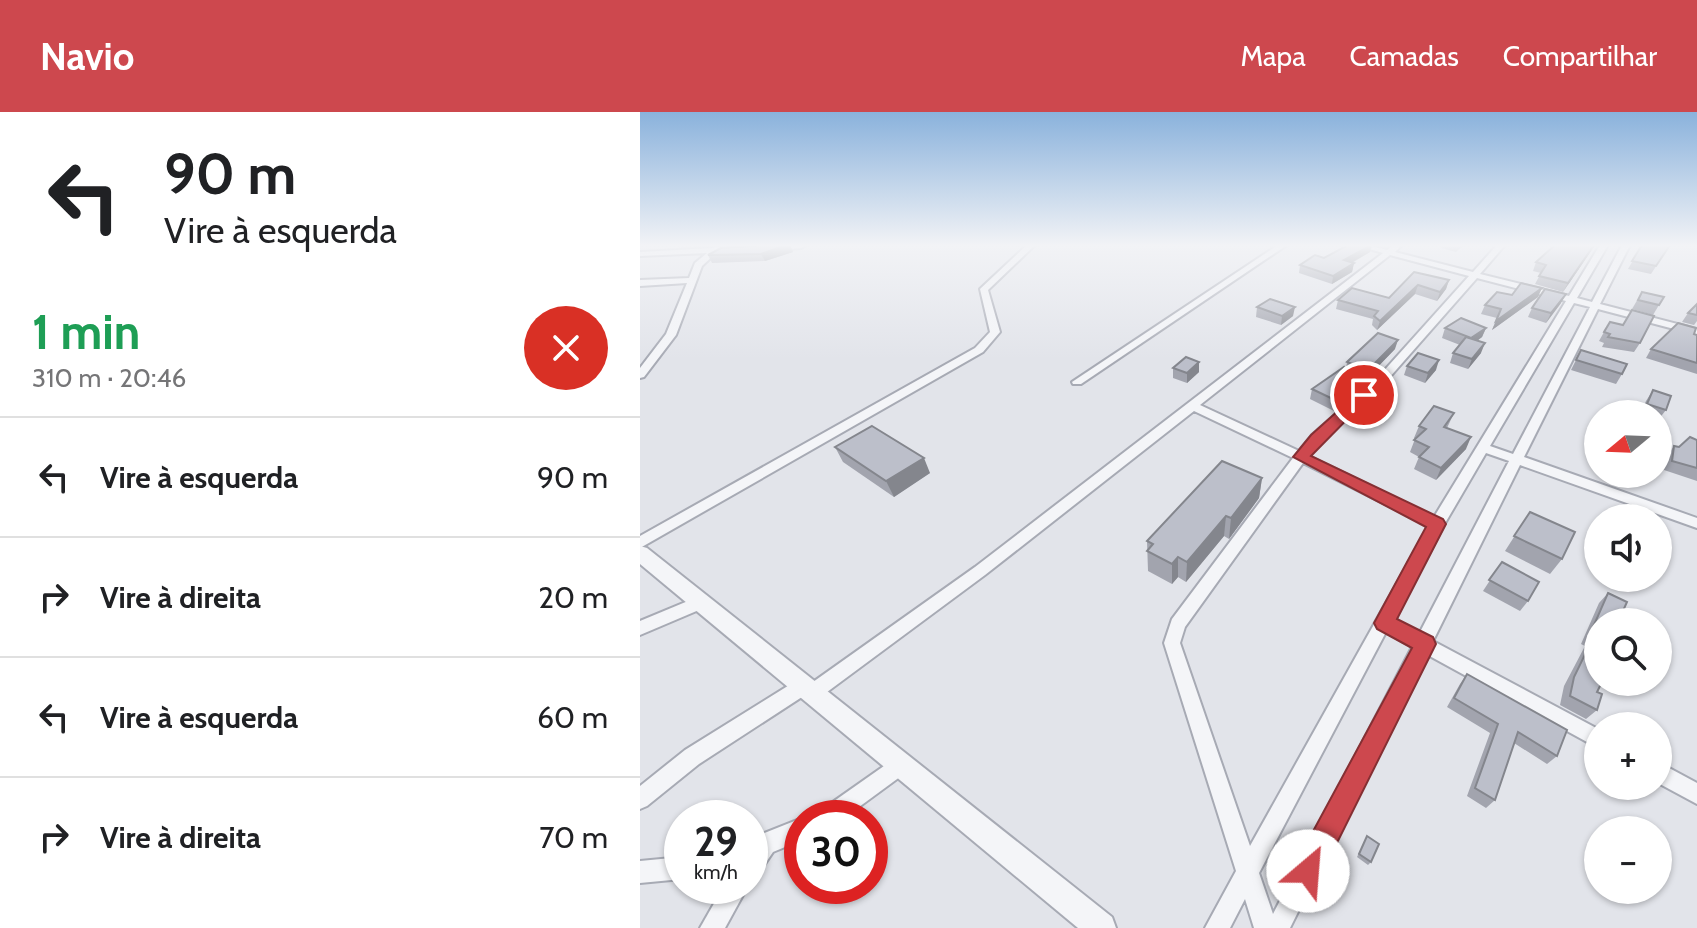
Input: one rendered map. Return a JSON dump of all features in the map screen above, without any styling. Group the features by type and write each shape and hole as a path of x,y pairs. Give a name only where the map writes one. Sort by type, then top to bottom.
{"street":[{"path":"640,375 671,335 692,283"},
{"path":"640,543 979,350 995,332 995,322 984,297 988,283"},
{"path":"1077,382 1226,283"},
{"path":"640,799 692,757 809,688 980,571 1349,283"},
{"path":"1266,928 1172,643 1178,624 1316,438 1385,376 1467,283"},
{"path":"1504,283 1697,332"},
{"path":"1217,928 1437,524 1581,283"},
{"path":"1278,928 1518,461 1606,283"},
{"path":"1191,405 1437,524"},
{"path":"1485,448 1697,523"},
{"path":"640,553 1101,928"},
{"path":"640,628 700,602"},
{"path":"1384,623 1584,731"},
{"path":"852,800 901,764"},
{"path":"1672,780 1697,794"},
{"path":"640,872 664,870"},
{"path":"712,928 726,904"}],"building":[{"path":"1403,283 1447,283 1440,292 1418,285 1380,321 1374,316 1378,311 1338,300 1352,288 1389,298"},
{"path":"1521,283 1542,288 1496,321 1501,309 1485,305 1497,292 1512,295"},
{"path":"1545,289 1566,294 1551,313 1532,308"},
{"path":"1642,292 1664,297 1659,305 1638,300"},
{"path":"1270,299 1295,307 1282,316 1257,307"},
{"path":"1697,304 1697,315 1688,313"},
{"path":"1632,310 1654,316 1640,343 1608,337 1610,334 1604,332 1610,322 1623,325"},
{"path":"1461,318 1486,328 1471,338 1445,328"},
{"path":"1678,323 1696,328 1697,363 1651,349"},
{"path":"1378,333 1398,340 1368,370 1347,362"},
{"path":"1466,337 1485,343 1472,359 1453,353"},
{"path":"1581,350 1627,364 1622,374 1576,360"},
{"path":"1418,353 1439,360 1428,373 1407,366"},
{"path":"1186,357 1199,362 1187,373 1173,368"},
{"path":"1344,367 1349,375 1334,387 1346,393 1337,401 1312,389"},
{"path":"1653,390 1671,396 1670,400 1649,400"},
{"path":"1434,406 1454,413 1444,427 1471,437 1441,468 1419,457 1429,447 1414,440 1426,429 1419,426"},
{"path":"872,426 924,458 886,481 835,447"},
{"path":"1690,437 1697,440 1697,468 1672,461 1674,446 1679,447"},
{"path":"1222,461 1262,478 1231,518 1226,516 1187,562 1178,557 1172,564 1147,551 1153,544 1147,541"},
{"path":"1530,512 1575,532 1562,559 1514,536"},
{"path":"1502,562 1539,582 1528,601 1489,580"},
{"path":"1608,593 1627,602 1624,608 1601,608"},
{"path":"1584,656 1584,696 1601,696 1597,710 1570,696 1574,677"},
{"path":"1467,674 1567,730 1557,756 1518,732 1495,800 1475,788 1498,724 1454,698"},
{"path":"1367,836 1379,844 1371,862 1359,854"}],"route":[{"path":"1308,871 1425,644 1384,623 1437,524 1327,473 1301,457 1316,438 1364,395"}]}
